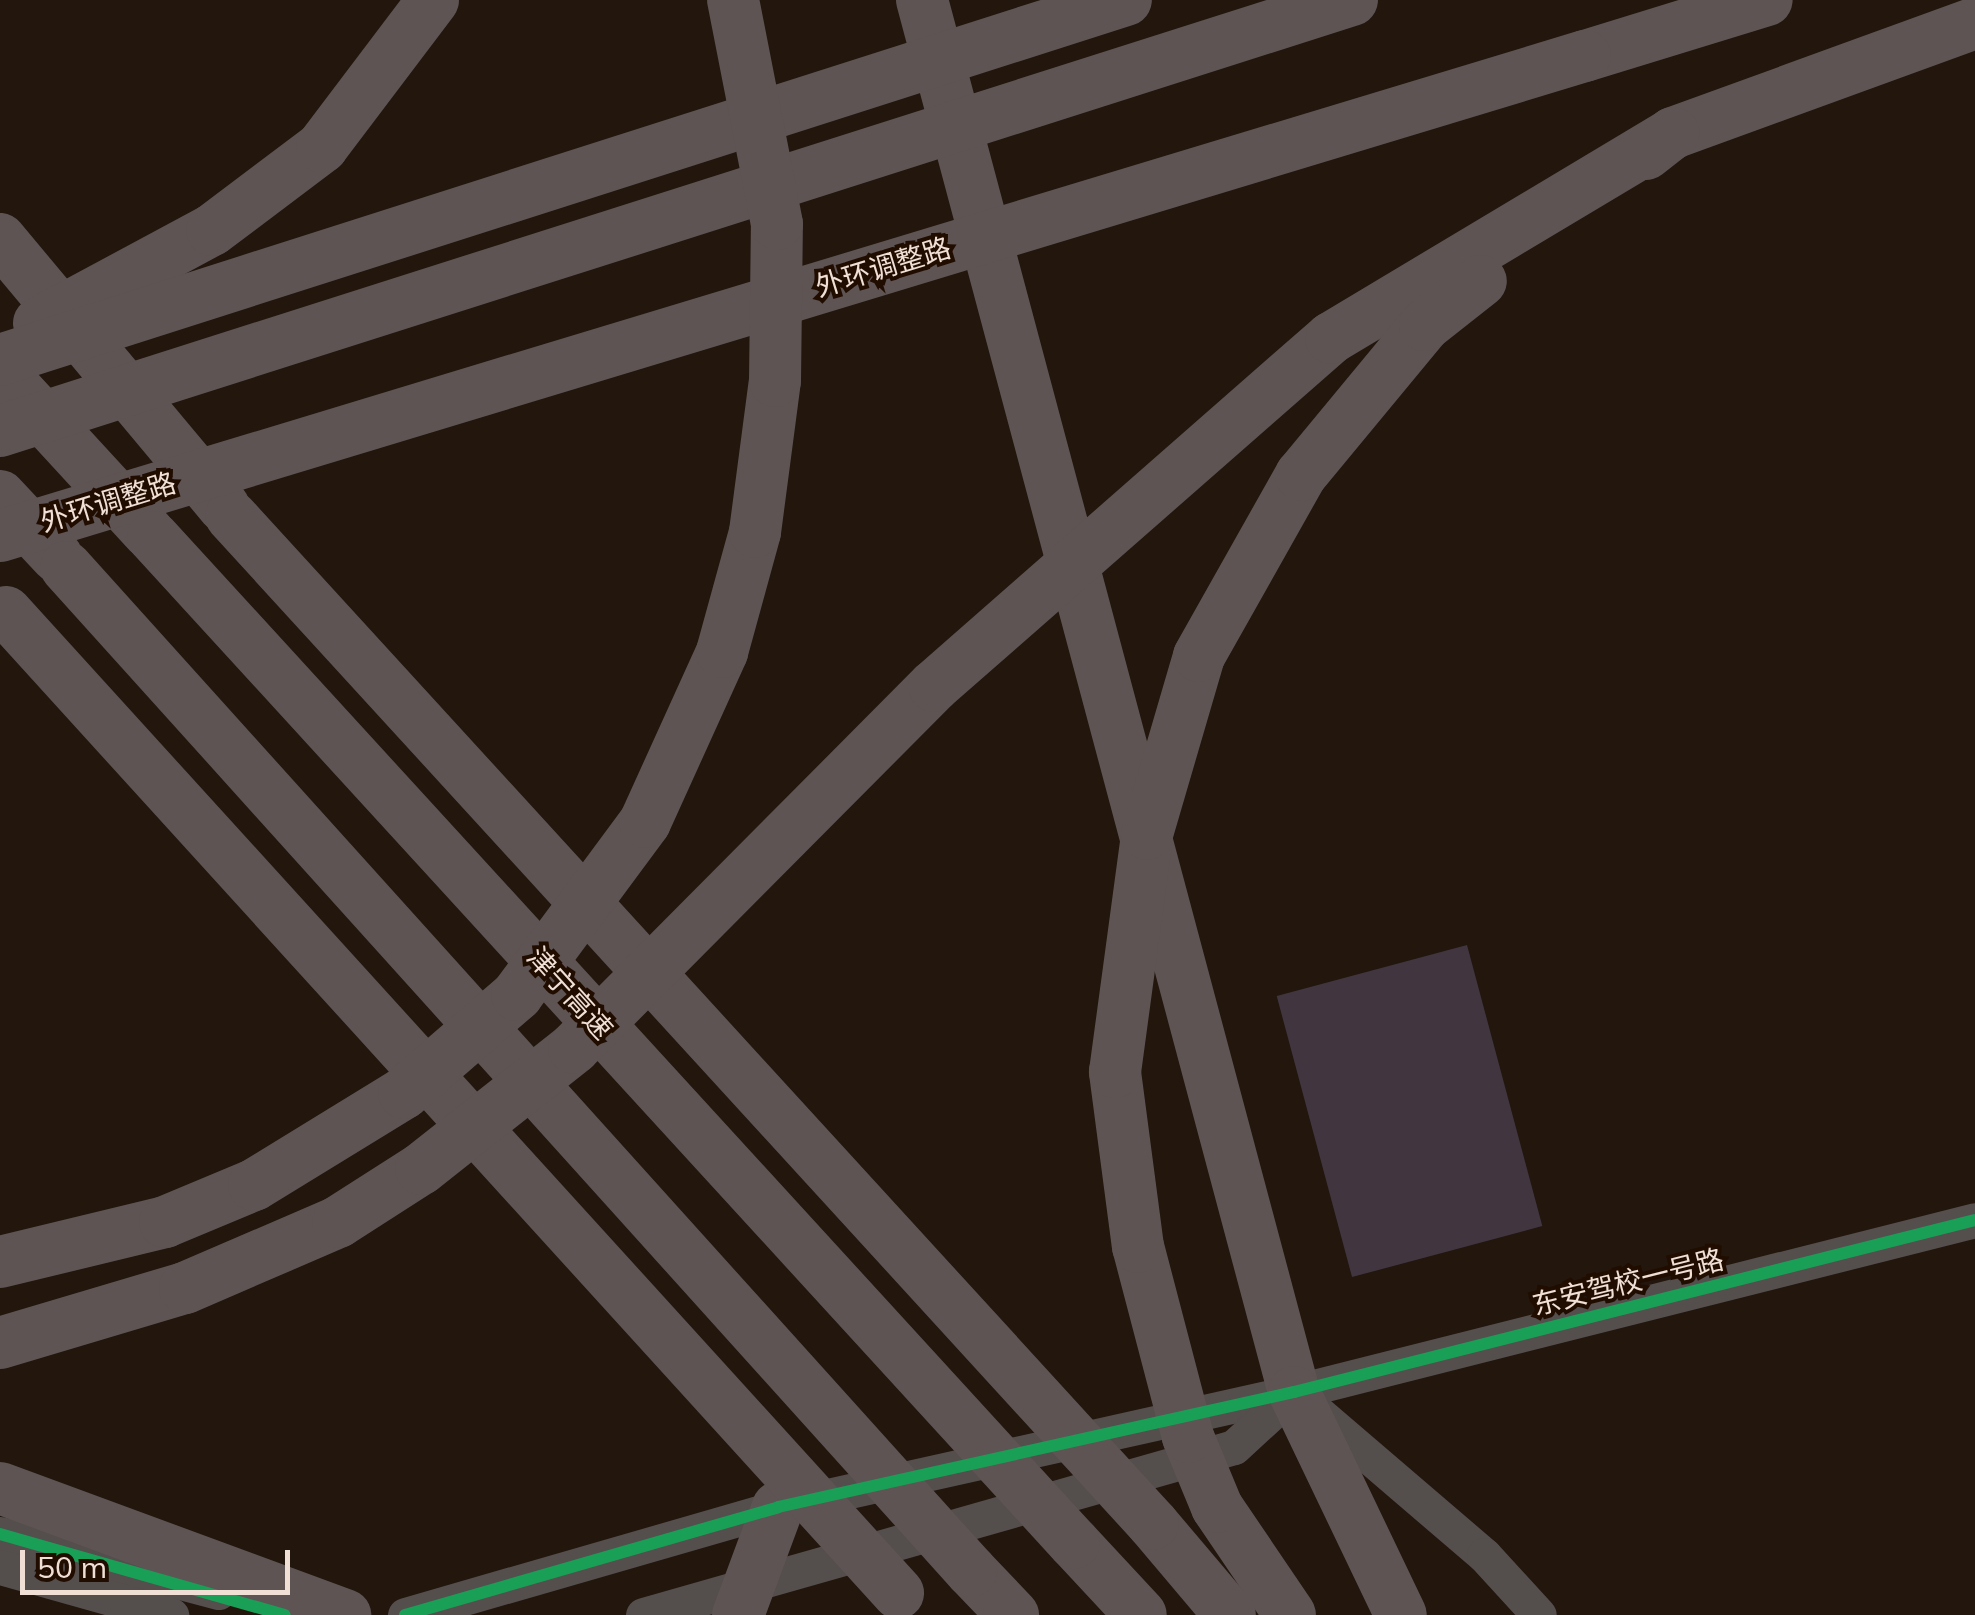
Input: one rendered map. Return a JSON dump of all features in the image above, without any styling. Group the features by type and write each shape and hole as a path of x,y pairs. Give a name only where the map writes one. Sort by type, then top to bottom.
{"highway":[{"path":"0,344 212,230 322,147 433,0"},
{"path":"0,1262 165,1222 236,1193 404,1093 516,994 645,822 722,652 755,532 775,381 777,224 734,0"},
{"path":"922,0 1294,1392 1401,1615"},
{"path":"0,360 1126,0"},
{"path":"0,431 1352,0"},
{"name":"外环调整路","path":"0,536 1767,0"},
{"path":"0,1344 185,1288 338,1222 421,1169 574,1048 934,686 1331,338 1673,133 1975,24"},
{"path":"1290,1615 1217,1507 1188,1436 1138,1247 1115,1072 1147,834 1199,656 1301,474 1425,325 1673,133"},
{"path":"0,240 231,516 1153,1524 1230,1615"},
{"name":"津宁高速","path":"0,371 1141,1615"},
{"path":"0,496 1013,1615"},
{"path":"3,608 909,1604"},
{"path":"0,1488 345,1615"},
{"path":"744,1597 778,1507"}],"street":[{"name":"东安驾校一号路","path":"405,1615 778,1507 1294,1392 1975,1220"},
{"path":"643,1615 744,1597 1234,1447 1294,1392 1484,1555 1539,1615"},
{"path":"0,1534 227,1604 286,1615"},
{"path":"0,1567 170,1615"}],"building":[{"path":"1467,945 1542,1226 1352,1277 1277,996"}],"cycle path":[{"path":"405,1615 778,1507 1294,1392 1975,1220"},
{"path":"0,1534 285,1615"}]}
